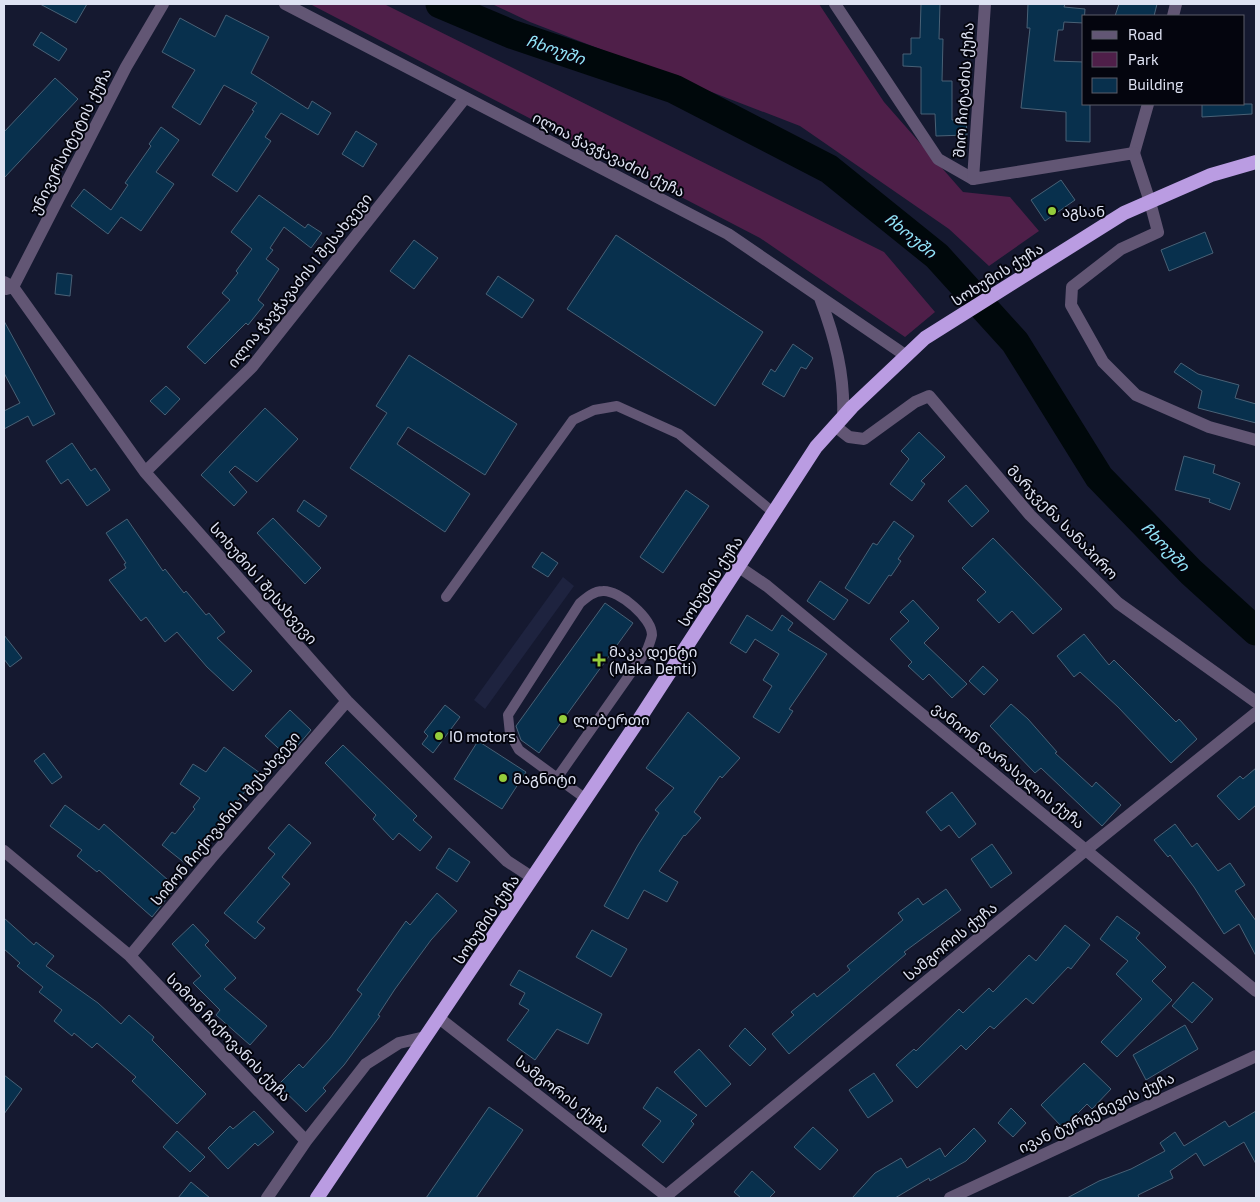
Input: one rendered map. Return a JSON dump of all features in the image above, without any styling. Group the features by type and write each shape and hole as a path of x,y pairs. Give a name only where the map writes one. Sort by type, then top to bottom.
{"highway":[{"name":"სოხუმის ქუჩა","path":"317,1198 534,878 816,447 925,338 1124,213 1211,175 1256,162"}],"street":[{"name":"უნივერსიტეტის ქუჩა","path":"7,286 126,67 163,4"},
{"name":"ილია ჭავჭავაძის ქუჩა","path":"284,4 728,234 905,356"},
{"path":"835,4 938,159 973,179 1134,153"},
{"name":"შიო ჩიტაძის ქუჩა","path":"973,179 985,4"},
{"name":"ილია ჭავჭავაძის I შესახვევი","path":"145,472 252,368 464,98"},
{"path":"1148,105 1134,153 1158,232 1121,248 1090,271 1072,287 1071,305 1103,362 1136,395 1209,427 1256,440"},
{"name":"სოხუმის I შესახვევი","path":"7,286 145,472 346,701 507,861 534,878"},
{"path":"820,298 834,335 841,367 844,394 839,422"},
{"name":"მარჯვენა სანაპირო","path":"839,422 850,437 864,439 915,402 929,396 1030,515 1118,603 1256,702"},
{"name":"ვანიონ დარასელის ქუჩა","path":"739,567 767,586 1087,849 1256,991"},
{"name":"სიმონ ჩიქოვანის I შესახვევი","path":"130,956 346,701"},
{"name":"სამგორის ქუჩა","path":"439,1018 668,1197 1087,849 1256,713"},
{"name":"სიმონ ჩიქოვანის ქუჩა","path":"4,851 130,956 306,1141"},
{"path":"267,1198 306,1141 366,1064 399,1043 425,1037"},
{"name":"ივან ტურგენევის ქუჩა","path":"950,1198 1256,1056"}],"lane":[{"path":"446,597 573,420 594,410 617,406 679,434 774,513"},
{"path":"557,778 647,650 652,634 646,618 617,593 603,591 590,595 580,603 508,716 510,734 519,750 557,778 586,799"}],"shaded area":[{"path":"563,577 574,586 485,709 474,700"}],"green space":[{"path":"310,4 384,4 884,252 935,312 905,337 760,238"},
{"path":"492,4 819,4 884,102 963,192 1010,197 1039,231 989,266 949,229 800,126 530,22"}],"building":[{"path":"40,4 87,4 76,23"},
{"path":"921,4 940,4 939,39 943,39 942,81 952,81 952,120 966,119 967,135 936,136 935,114 921,114 921,67 903,66 903,54 911,54 911,38 920,38"},
{"path":"1028,4 1065,4 1064,7 1085,9 1085,15 1082,15 1082,23 1064,22 1063,30 1058,30 1054,61 1082,62 1082,105 1090,105 1090,142 1066,141 1066,112 1021,108 1030,28 1027,28"},
{"path":"1119,4 1157,4 1154,15 1115,15"},
{"path":"226,15 269,37 251,73 308,109 312,101 331,113 318,135 281,113 265,137 271,141 237,192 212,175 254,111 252,110 257,103 224,85 200,125 172,107 195,70 162,52 180,18 215,37"},
{"path":"41,32 67,49 59,61 33,45"},
{"path":"55,78 78,99 4,178 4,132"},
{"path":"1252,104 1252,114 1202,117 1202,105"},
{"path":"161,127 179,140 156,172 174,184 141,231 121,217 108,234 71,206 84,189 111,210 128,185 125,183 151,146 149,144"},
{"path":"356,131 377,144 363,167 342,154"},
{"path":"1061,180 1075,200 1045,221 1031,200"},
{"path":"259,195 305,228 308,224 322,233 311,248 284,227 270,248 273,250 266,259 279,269 258,300 264,305 248,325 246,323 205,364 187,347 230,300 222,293 238,273 236,271 252,249 231,232"},
{"path":"1205,232 1213,253 1169,271 1161,250"},
{"path":"616,235 763,332 715,406 567,309"},
{"path":"414,240 438,258 414,289 390,271"},
{"path":"57,273 72,275 70,296 55,294"},
{"path":"498,276 534,300 522,318 486,294"},
{"path":"4,321 55,414 33,426 28,416 4,429 4,411 20,403 4,373"},
{"path":"793,344 813,358 806,369 801,367 784,397 762,384 771,369 775,372"},
{"path":"409,355 517,424 485,475 408,427 397,444 470,494 445,532 350,468 387,413 376,406"},
{"path":"1181,363 1198,374 1239,385 1235,398 1256,404 1256,423 1198,408 1202,391 1174,372"},
{"path":"166,386 180,399 165,415 150,401"},
{"path":"265,408 298,439 257,482 235,466 229,472 247,492 234,506 201,475"},
{"path":"919,432 945,457 921,481 925,484 912,501 890,484 909,459 901,451"},
{"path":"72,443 91,471 95,468 110,490 87,506 68,479 61,484 46,461"},
{"path":"1184,456 1215,465 1213,473 1240,483 1230,510 1209,502 1210,499 1175,490"},
{"path":"966,485 989,511 972,527 948,501"},
{"path":"686,490 709,506 663,573 640,557"},
{"path":"304,500 327,516 319,527 297,511"},
{"path":"273,518 321,568 305,584 257,533"},
{"path":"127,519 163,571 165,569 184,593 186,591 206,615 209,613 225,632 217,638 252,671 233,691 207,667 177,632 165,642 146,617 141,621 109,580 126,568 124,564 126,563 106,533"},
{"path":"894,521 914,536 898,559 901,561 869,604 845,588 873,543 877,545"},
{"path":"993,538 1062,609 1033,634 1012,611 999,623 977,600 986,592 962,568"},
{"path":"542,552 558,563 548,577 532,567"},
{"path":"820,581 848,600 834,620 807,601"},
{"path":"913,600 939,628 924,643 967,684 952,698 929,674 923,680 908,666 912,662 890,639 909,621 900,612"},
{"path":"605,603 633,623 539,753 521,740 516,726"},
{"path":"747,615 772,631 782,615 793,623 788,630 827,654 789,709 793,711 779,733 753,717 772,686 763,680 779,654 755,639 746,653 730,643"},
{"path":"1084,634 1109,665 1114,660 1176,722 1179,719 1197,739 1171,763 1118,707 1080,672 1074,677 1057,656"},
{"path":"4,635 22,658 10,667 4,659"},
{"path":"983,666 998,680 984,695 969,681"},
{"path":"1011,704 1028,719 1057,752 1055,753 1092,787 1096,782 1121,805 1102,826 1041,768 1035,773 990,726"},
{"path":"445,705 460,717 433,753 422,744 428,736 424,732"},
{"path":"290,710 311,730 288,757 265,736"},
{"path":"688,712 740,758 722,778 720,776 694,812 701,818 684,835 659,871 678,882 667,902 644,890 628,919 604,906 638,845 659,813 655,810 674,788 646,768"},
{"path":"478,741 526,772 502,809 454,779"},
{"path":"343,745 417,816 413,820 432,837 420,851 399,833 393,840 373,819 376,815 325,763"},
{"path":"224,747 260,773 186,864 162,845 172,832 175,834 195,809 193,807 200,798 180,784 193,764 206,772"},
{"path":"44,753 62,777 52,784 34,761"},
{"path":"1256,768 1256,805 1239,820 1217,796 1240,776 1243,779"},
{"path":"952,792 976,824 959,838 949,825 941,831 926,812"},
{"path":"65,805 99,830 104,824 176,887 152,917 99,870 97,872 77,856 82,850 50,826"},
{"path":"289,824 311,843 282,877 290,884 257,922 265,928 255,939 224,913 275,854 268,848"},
{"path":"1175,824 1192,847 1197,843 1218,871 1230,863 1245,885 1235,891 1256,921 1256,956 1239,924 1224,934 1194,887 1170,855 1168,857 1154,840"},
{"path":"992,844 1012,873 991,888 971,859"},
{"path":"449,848 470,862 457,882 436,868"},
{"path":"946,889 961,910 904,952 906,954 789,1054 772,1034 794,1015 791,1012 814,993 817,997 850,970 847,966 903,920 898,913 918,898 923,905"},
{"path":"437,893 457,911 431,940 395,989 378,1015 380,1016 344,1065 323,1088 326,1091 306,1112 278,1085 299,1064 303,1068 330,1038 362,994 357,990 406,921 410,925"},
{"path":"1117,916 1140,933 1136,938 1166,967 1152,981 1172,1000 1117,1057 1101,1042 1142,999 1116,974 1128,961 1100,939"},
{"path":"4,918 34,945 36,942 54,956 46,966 98,1003 121,1024 129,1015 154,1037 152,1040 206,1094 177,1124 132,1081 136,1077 97,1043 92,1048 74,1033 72,1036 54,1021 62,1010 39,992 43,987 17,966 20,963 4,949"},
{"path":"193,924 209,941 205,945 236,978 224,989 267,1026 250,1045 216,1015 220,1010 193,983 201,976 172,944"},
{"path":"1065,925 1090,945 1071,969 1068,967 1033,1004 1026,998 994,1029 990,1026 966,1050 961,1045 917,1088 896,1065 914,1049 916,1051 959,1009 963,1013 989,988 993,992 1029,955 1036,961"},
{"path":"592,930 627,949 611,977 576,957"},
{"path":"519,970 602,1014 588,1044 557,1029 535,1060 507,1040 529,1010 519,1004 525,993 510,985"},
{"path":"1193,982 1213,999 1192,1023 1172,1006"},
{"path":"1185,1025 1198,1049 1146,1080 1133,1055"},
{"path":"745,1028 766,1049 750,1066 729,1046"},
{"path":"699,1049 731,1084 706,1107 674,1072"},
{"path":"1084,1063 1111,1089 1092,1109 1087,1104 1063,1128 1041,1105"},
{"path":"874,1073 893,1101 868,1118 849,1090"},
{"path":"4,1075 22,1089 4,1114"},
{"path":"657,1087 697,1115 691,1121 694,1124 663,1163 642,1145 661,1121 643,1108"},
{"path":"489,1107 523,1130 476,1198 426,1198"},
{"path":"1011,1108 1026,1123 1013,1137 998,1123"},
{"path":"254,1111 274,1132 258,1146 255,1143 228,1169 208,1148 230,1126 233,1129"},
{"path":"1256,1111 1256,1164 1244,1142 1204,1166 1196,1153 1170,1171 1173,1178 1138,1195 1139,1198 1067,1198 1099,1181 1131,1169 1165,1151 1160,1143 1175,1132 1184,1146 1225,1121 1229,1127"},
{"path":"813,1127 838,1150 820,1170 794,1147"},
{"path":"974,1128 986,1141 966,1161 930,1181 929,1178 895,1198 852,1198 875,1173 901,1158 907,1168 940,1148 945,1157"},
{"path":"177,1131 205,1157 190,1172 163,1147"},
{"path":"752,1171 775,1192 769,1198 741,1198 734,1192"},
{"path":"191,1182 210,1198 178,1198"}],"waterway":[{"name":"ჩხოუში","path":"440,4 511,34 674,89 829,169 937,256 1015,342 1099,477 1191,572 1256,631"}],"place":[{"name":"აგსან","path":"1052,211"},
{"name":"მაკა დენტი (Maka Denti)","path":"599,660"},
{"name":"ლიბერთი","path":"563,719"},
{"name":"IO motors","path":"439,736"},
{"name":"მაგნიტი","path":"503,778"}]}
